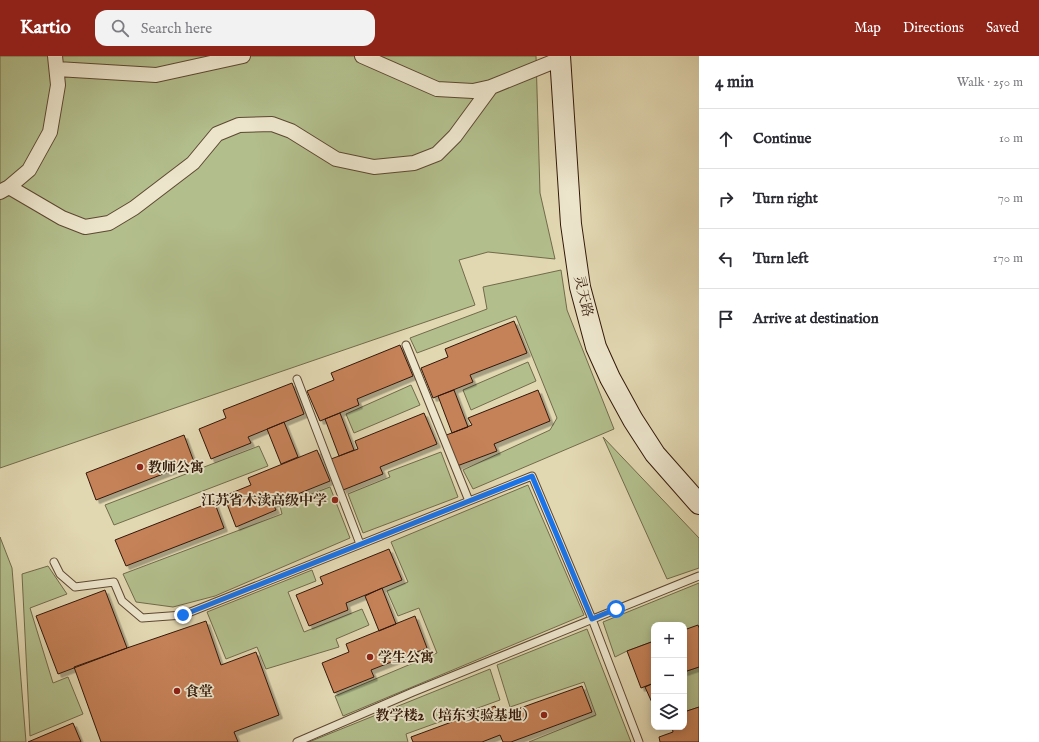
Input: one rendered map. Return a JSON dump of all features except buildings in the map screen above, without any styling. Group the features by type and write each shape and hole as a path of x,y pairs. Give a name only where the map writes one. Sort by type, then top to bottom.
{"street":[{"path":"243,56 156,75 56,63 58,85 50,132 29,170 4,190 62,218 85,227 109,223 134,208 193,163 218,134 246,125 272,124 291,130 336,159 374,167 414,163 437,154 455,136 491,87"},
{"path":"362,56 437,89 473,91 491,87 560,58"},
{"name":"灵天路","path":"560,58 571,224 580,287 596,347 610,378 633,420 655,454 699,504"}],"lane":[{"path":"406,345 469,502"},
{"path":"297,379 360,544"},
{"path":"54,562 60,574 75,587 114,582 122,601 142,618 183,615 532,476 592,619 638,742"},
{"path":"297,742 413,692 699,576"}],"green space":[{"path":"0,56 536,56 540,193 555,259 488,252 459,260 475,305 0,468"},
{"path":"561,270 567,310 614,429 473,489 463,470 550,430 557,418 516,316 417,353 410,338 487,309 483,287"},
{"path":"528,362 536,381 471,410 463,390"},
{"path":"411,385 420,405 354,433 346,414"},
{"path":"603,437 699,538 699,568 667,579"},
{"path":"259,446 268,466 114,525 105,505"},
{"path":"441,452 458,497 363,533 348,494 390,477 388,472"},
{"path":"528,485 584,615 343,716 335,696 437,653 419,608 398,616 387,591 408,582 391,542"},
{"path":"330,487 350,538 215,596 173,607 136,602 123,574 282,514 280,506"},
{"path":"0,537 12,568 26,742 0,742"},
{"path":"48,566 67,594 30,608 53,683 68,677 83,714 30,736 22,574"},
{"path":"312,570 316,581 288,592 304,632 362,609 369,625 336,639 339,647 266,669 257,647 226,659 207,612"},
{"path":"699,583 699,628 687,630 687,622 651,622 651,642 615,657 603,622"},
{"path":"587,629 631,742 529,742 596,715 584,682 510,707 497,665"},
{"path":"699,667 699,707 687,711 687,694 687,671"},
{"path":"490,669 500,700 406,734 408,742 309,742"}],"place":[{"name":"教师公寓","path":"140,467"},
{"name":"江苏省木渎高级中学","path":"335,500"},
{"name":"学生公寓","path":"370,657"},
{"name":"食堂","path":"177,691"},
{"name":"教学楼2（培东实验基地）","path":"544,715"}],"route":[{"path":"183,615 532,476 592,619 616,609"}]}
